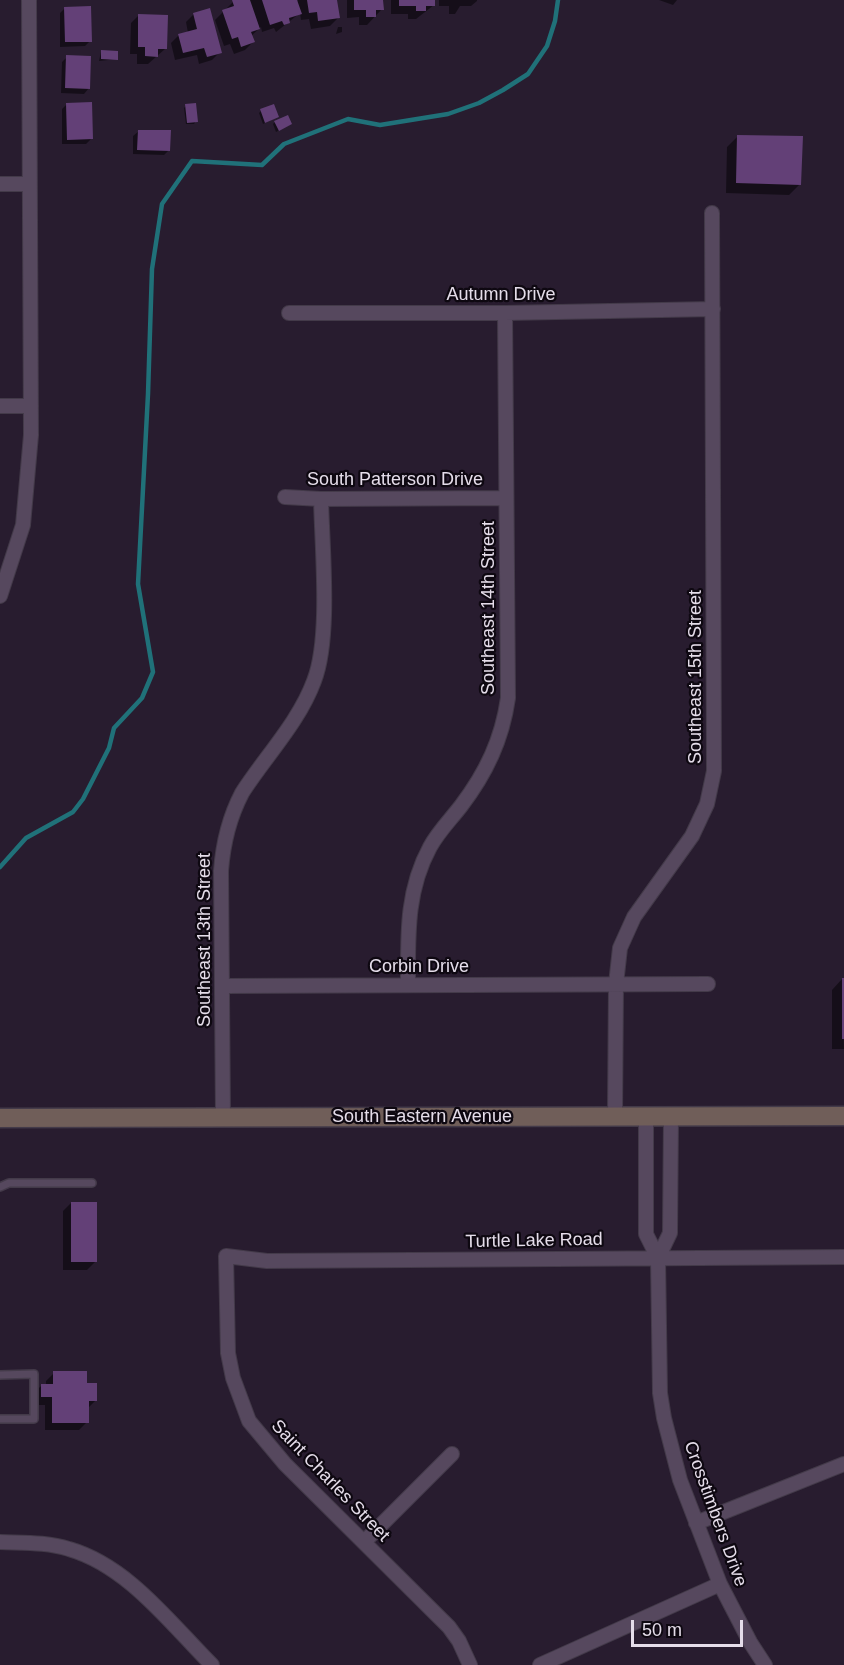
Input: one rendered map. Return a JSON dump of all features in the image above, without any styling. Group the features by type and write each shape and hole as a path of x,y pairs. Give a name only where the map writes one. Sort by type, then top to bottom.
{"main road":[{"name":"South Eastern Avenue","path":"0,1118 844,1116"}],"street":[{"path":"0,596 23,525 31,406 29,0"},
{"path":"0,184 29,184"},
{"name":"Southeast 15th Street","path":"615,1116 616,984 620,948 634,917 692,836 706,804 714,771 712,213"},
{"name":"Autumn Drive","path":"289,313 505,313 713,309"},
{"name":"Southeast 14th Street","path":"408,985 409,905 417,876 431,844 486,770 506,715 509,682 505,313"},
{"path":"0,406 31,406"},
{"name":"South Patterson Drive","path":"285,497 321,499 506,498"},
{"name":"Southeast 13th Street","path":"223,1118 221,871 228,827 242,793 305,700 319,668 322,635 321,499"},
{"name":"Corbin Drive","path":"223,986 708,984"},
{"name":"Crosstimbers Drive","path":"646,1116 646,1234 658,1258 660,1394 670,1446 720,1584 750,1642 765,1665"},
{"name":"Crosstimbers Drive","path":"658,1258 670,1233 671,1116"},
{"name":"Turtle Lake Road","path":"226,1256 267,1261 844,1257"},
{"name":"Saint Charles Street","path":"226,1256 228,1353 241,1403 249,1421 278,1457 449,1627 459,1641 470,1665"},
{"path":"364,1542 452,1454"},
{"path":"696,1523 844,1464"},
{"path":"0,1542 67,1548 107,1565 142,1595 212,1665"},
{"path":"540,1665 720,1584"}],"lane":[{"path":"0,1187 9,1183 92,1183"},
{"path":"0,1375 34,1374 34,1419 0,1419"}],"building":[{"path":"232,0 250,0 260,29 251,32 255,42 241,47 238,37 232,39 222,10 234,6"},
{"path":"262,0 297,0 302,14 289,18 290,23 284,25 282,21 270,25"},
{"path":"307,0 337,0 340,18 318,21 317,12 309,13"},
{"path":"354,0 383,0 384,10 376,10 376,17 366,17 366,10 354,10"},
{"path":"399,0 435,0 435,6 426,6 426,11 416,11 416,6 399,6"},
{"path":"91,6 92,42 65,42 64,7"},
{"path":"210,8 222,53 207,57 204,48 183,53 178,34 197,29 193,13"},
{"path":"138,14 168,15 167,49 158,49 158,57 145,56 145,47 138,47"},
{"path":"101,50 118,51 118,60 101,59"},
{"path":"66,55 91,56 90,89 65,88"},
{"path":"92,102 93,139 67,140 66,103"},
{"path":"196,103 198,122 187,123 185,104"},
{"path":"274,104 279,117 265,123 260,109"},
{"path":"288,115 292,124 279,131 274,121"},
{"path":"138,130 171,130 170,151 137,150"},
{"path":"737,135 803,136 801,185 736,183"},
{"path":"842,978 844,978 844,1039 842,1039"},
{"path":"71,1202 97,1202 97,1262 71,1262"},
{"path":"53,1371 87,1371 87,1383 97,1383 97,1401 89,1401 89,1423 52,1423 52,1397 41,1397 41,1384 53,1384"}],"waterway":[{"path":"0,867 26,838 73,812 83,799 109,748 114,728 142,698 153,672 138,584 152,269 162,204 192,161 262,165 284,144 348,119 380,125 448,114 479,103 528,74 547,46 555,21 558,0"}]}
